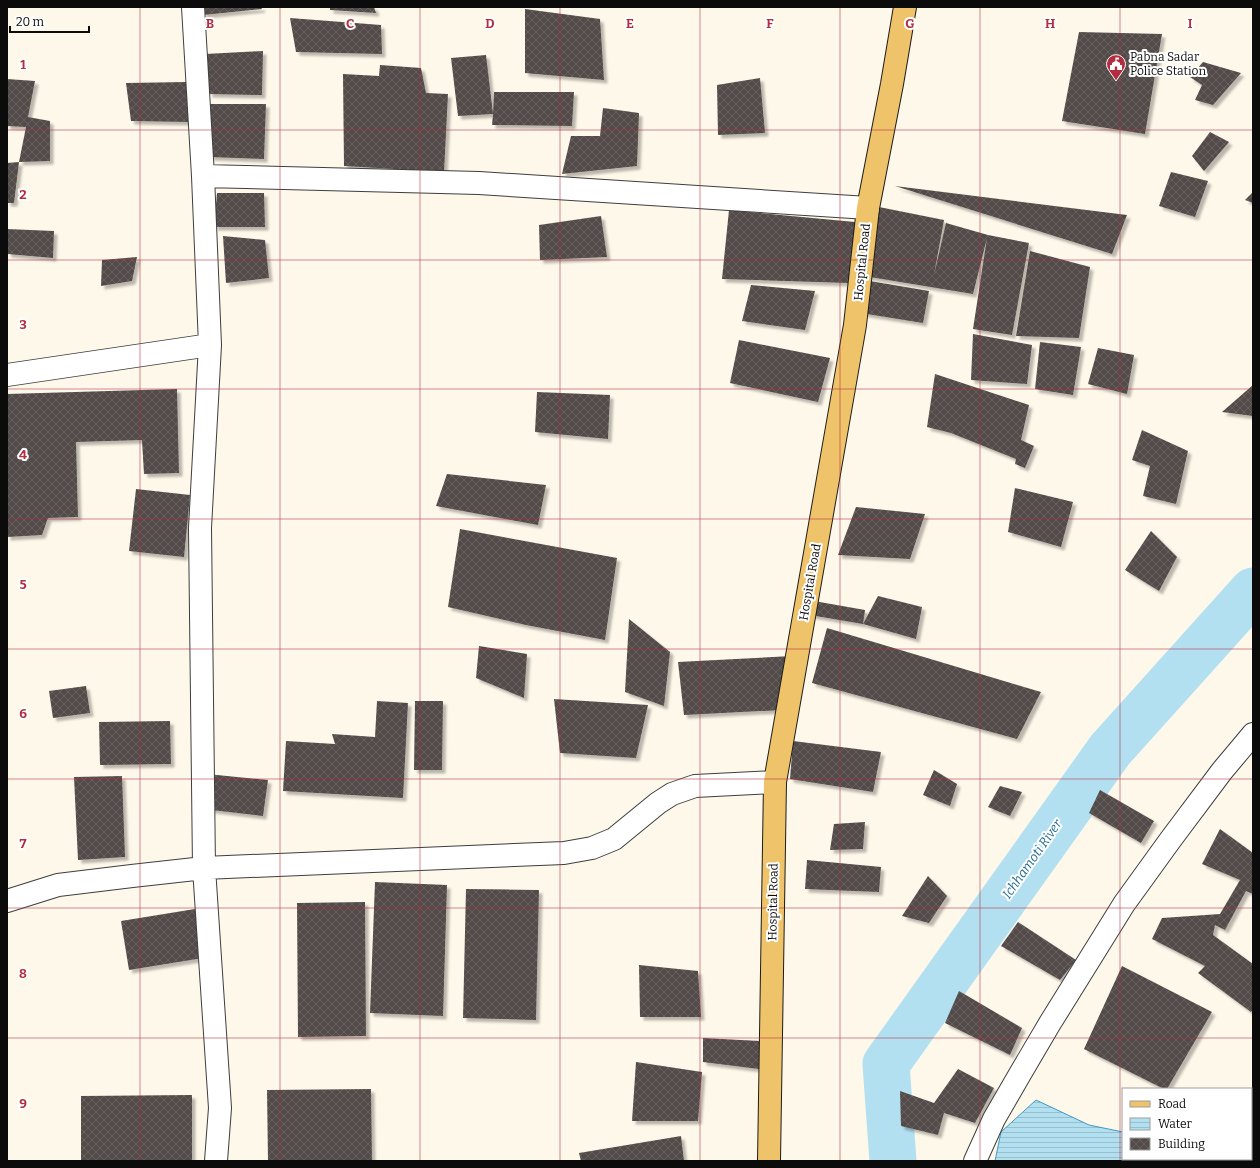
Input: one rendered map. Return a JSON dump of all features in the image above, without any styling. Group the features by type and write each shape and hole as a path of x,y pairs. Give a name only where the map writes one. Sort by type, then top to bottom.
{"main road":[{"name":"Hospital Road","path":"769,1161 775,782 854,325 868,208 905,7"}],"street":[{"path":"192,7 203,176 210,345 200,528 204,868 220,1108 216,1161"},
{"path":"203,176 479,183 868,208"},
{"path":"7,375 210,345"},
{"path":"975,1161 994,1119 1050,1023 1124,904 1171,839 1253,734"},
{"path":"7,901 58,885 204,868 564,853 592,848 614,839 658,803 672,794 695,786 775,782"}],"water":[{"path":"1036,1100 1089,1125 1122,1132 1122,1160 1252,1160 1252,1154 1253,1161 995,1161 1001,1132"}],"building":[{"path":"202,7 261,7 262,9 203,15"},
{"path":"330,7 374,7 376,13 330,10"},
{"path":"525,9 600,19 604,80 525,73"},
{"path":"290,18 381,25 382,54 296,52"},
{"path":"1079,32 1162,34 1145,134 1062,121"},
{"path":"263,51 262,95 209,94 205,54"},
{"path":"486,55 493,114 458,116 451,58"},
{"path":"1203,62 1241,73 1213,105 1195,100 1202,85 1190,77"},
{"path":"380,65 421,68 426,93 448,94 444,172 344,166 343,74 379,76"},
{"path":"760,78 765,133 718,135 717,85"},
{"path":"7,79 35,81 28,117 50,121 50,161 19,162 26,127 7,126"},
{"path":"187,82 190,122 131,121 126,83"},
{"path":"494,92 574,92 572,126 492,125"},
{"path":"209,104 266,104 264,159 210,157"},
{"path":"603,108 639,113 637,166 562,174 571,136 600,136"},
{"path":"1210,132 1229,142 1204,171 1192,156"},
{"path":"19,162 14,203 7,203 7,163"},
{"path":"1171,172 1208,181 1195,217 1159,206"},
{"path":"895,186 1127,215 1112,254"},
{"path":"1253,192 1253,203 1245,200"},
{"path":"217,193 264,193 265,227 214,227"},
{"path":"874,206 944,220 934,275 946,223 988,235 1029,243 1012,335 973,329 987,238 973,294 864,276"},
{"path":"729,210 855,222 849,283 722,279"},
{"path":"601,216 607,257 540,260 539,225"},
{"path":"7,229 54,231 53,258 8,254"},
{"path":"223,236 265,240 269,278 226,283"},
{"path":"1030,251 1090,267 1079,338 1016,336"},
{"path":"137,257 132,281 101,286 102,260"},
{"path":"864,280 929,291 923,323 861,313"},
{"path":"751,285 815,291 805,330 742,321"},
{"path":"973,334 1032,345 1027,384 971,380"},
{"path":"739,340 830,358 818,402 730,383"},
{"path":"1040,342 1081,347 1073,395 1035,389"},
{"path":"1098,348 1134,355 1127,394 1088,384"},
{"path":"935,374 1029,405 1021,440 1034,446 1025,468 1015,464 1016,459 951,433 927,427"},
{"path":"1253,385 1253,416 1222,412"},
{"path":"177,389 179,473 144,474 142,440 76,442 78,517 48,518 42,535 7,537 7,394"},
{"path":"537,392 610,395 608,439 535,432"},
{"path":"1142,430 1188,451 1176,504 1143,496 1150,466 1132,460"},
{"path":"447,474 546,485 538,525 436,506"},
{"path":"1015,488 1073,502 1061,547 1008,532"},
{"path":"136,489 190,495 184,557 129,551"},
{"path":"856,507 925,514 910,559 838,555"},
{"path":"460,529 617,558 605,640 526,625 448,607"},
{"path":"1151,531 1177,557 1159,591 1125,570"},
{"path":"878,596 922,607 916,639 863,624"},
{"path":"814,601 865,610 863,624 810,615"},
{"path":"629,619 670,652 664,706 625,692"},
{"path":"827,628 1041,692 1017,739 812,683"},
{"path":"479,646 527,654 524,698 476,678"},
{"path":"792,656 782,710 684,715 678,662"},
{"path":"86,686 90,713 53,718 49,691"},
{"path":"554,699 648,705 636,758 560,753"},
{"path":"377,701 408,703 403,798 283,791 286,741 335,744 332,734 375,737"},
{"path":"415,701 443,701 442,770 414,770"},
{"path":"170,721 171,764 100,765 99,722"},
{"path":"793,741 881,752 873,792 790,779"},
{"path":"934,770 957,784 950,806 923,795"},
{"path":"207,774 268,780 263,816 203,809"},
{"path":"122,776 125,857 78,860 74,777"},
{"path":"1000,786 1022,792 1010,816 988,807"},
{"path":"1100,790 1154,821 1141,843 1089,813"},
{"path":"865,822 863,849 830,850 834,824"},
{"path":"1220,829 1253,853 1253,894 1246,891 1225,930 1215,925 1213,935 1253,964 1253,1009 1251,1012 1198,973 1205,966 1152,939 1162,918 1220,914 1240,880 1202,864"},
{"path":"807,860 881,867 879,892 805,889"},
{"path":"928,876 947,896 929,923 902,916"},
{"path":"375,882 447,885 443,1016 370,1013"},
{"path":"466,889 539,890 536,1020 463,1018"},
{"path":"365,902 366,1036 298,1037 297,903"},
{"path":"195,909 203,958 129,970 121,921"},
{"path":"1018,922 1076,960 1060,980 1001,946"},
{"path":"639,965 698,971 701,1017 640,1017"},
{"path":"1122,966 1212,1012 1168,1088 1162,1088 1084,1049"},
{"path":"959,991 1022,1028 1010,1055 945,1023"},
{"path":"703,1038 760,1041 759,1069 703,1062"},
{"path":"636,1062 702,1072 698,1121 632,1121"},
{"path":"958,1069 994,1088 975,1123 944,1113 938,1135 901,1126 900,1091 934,1103"},
{"path":"371,1089 372,1161 268,1161 267,1090"},
{"path":"192,1095 192,1161 81,1161 81,1096"},
{"path":"681,1136 684,1161 581,1161 579,1153"}],"waterway":[{"name":"Ichhamoti River","path":"893,1161 886,1064 1110,750 1253,591"}],"place":[{"name":"Pabna Sadar Police Station","path":"1116,81"}]}
